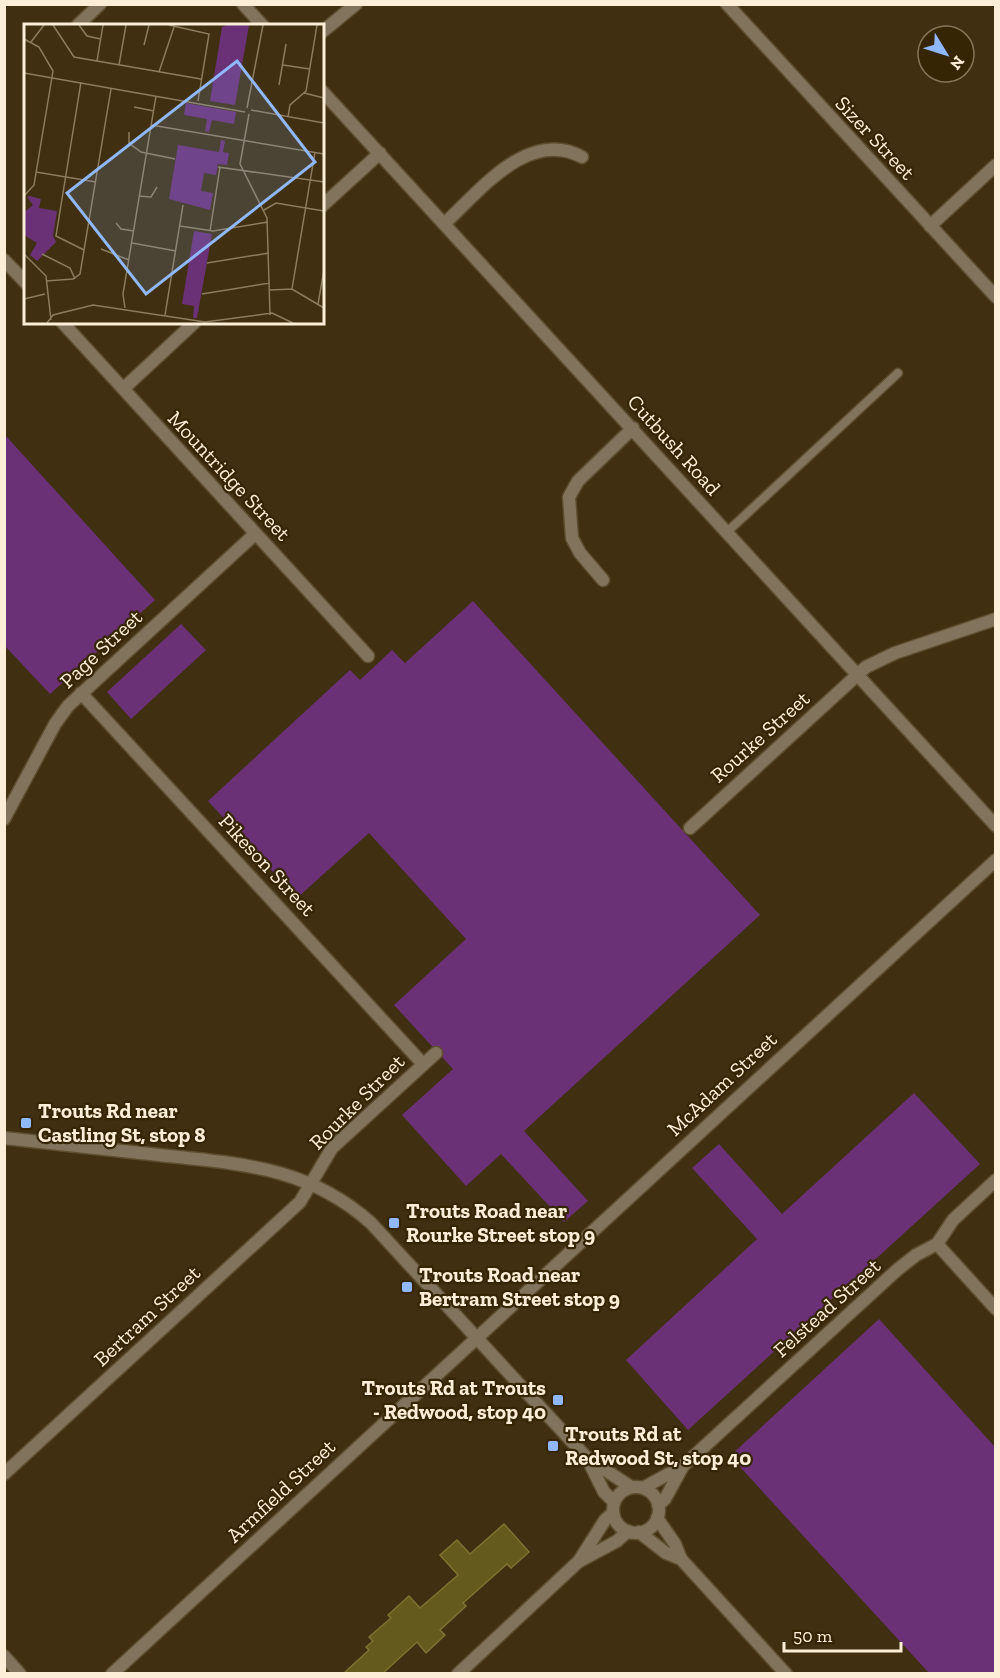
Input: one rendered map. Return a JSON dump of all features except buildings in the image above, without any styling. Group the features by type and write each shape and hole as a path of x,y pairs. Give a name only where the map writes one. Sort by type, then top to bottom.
{"street":[{"path":"79,24 100,4"},
{"path":"243,4 261,24"},
{"path":"324,30 356,4"},
{"name":"Sizer Street","path":"727,4 996,297"},
{"name":"Cutbush Road","path":"324,92 996,826"},
{"path":"444,224 520,157 558,149 582,157"},
{"path":"324,204 380,153"},
{"path":"930,226 996,165"},
{"path":"4,260 24,281"},
{"name":"Mountridge Street","path":"64,324 368,656"},
{"path":"123,389 193,324"},
{"path":"603,580 580,553 572,538 569,497 578,481 633,428"},
{"name":"Page Street","path":"4,819 61,714 255,534"},
{"name":"Rourke Street","path":"690,828 866,667 888,656 996,619"},
{"name":"Pikeson Street","path":"81,693 423,1064"},
{"name":"McAdam Street","path":"476,1337 996,860"},
{"name":"Rourke Street","path":"311,1184 332,1148 436,1053"},
{"path":"4,1138 261,1167 311,1184 346,1202 371,1223 586,1458 613,1508 618,1524 666,1553 681,1559"},
{"name":"Felstead Street","path":"637,1487 683,1466 897,1270 916,1255 937,1244 953,1220 996,1180"},
{"name":"Bertram Street","path":"4,1474 300,1202 311,1184"},
{"path":"937,1244 996,1309"},
{"name":"Armfield Street","path":"112,1674 476,1337"},
{"path":"458,1674 578,1562 634,1532 647,1530 657,1518 658,1505 650,1491 637,1487 586,1458"},
{"name":"Felstead Street","path":"658,1505 666,1499 683,1466"},
{"path":"578,1562 624,1490 637,1487"},
{"path":"657,1518 675,1544 681,1559 786,1674"},
{"path":"4,1656 20,1674"}],"lane":[{"path":"727,532 898,373"}],"shaded area":[{"path":"5,435 155,600 50,694 5,646"},
{"path":"473,601 760,915 524,1131 588,1201 564,1222 501,1154 466,1186 402,1115 453,1069 394,1005 466,939 369,833 297,898 208,801 350,670 360,680 392,650 405,663"},
{"path":"181,624 206,650 131,719 107,692"},
{"path":"914,1093 980,1164 688,1430 626,1360 757,1239 692,1168 719,1144 782,1214"},
{"path":"879,1319 995,1447 995,1673 929,1673 730,1456"}],"place":[{"name":"Trouts Rd near Castling St, stop 8","path":"26,1123"},
{"name":"Trouts Road near Rourke Street stop 9","path":"394,1223"},
{"name":"Trouts Road near Bertram Street stop 9","path":"407,1287"},
{"name":"Trouts Rd at Trouts - Redwood, stop 40","path":"558,1400"},
{"name":"Trouts Rd at Redwood St, stop 40","path":"553,1446"}]}
